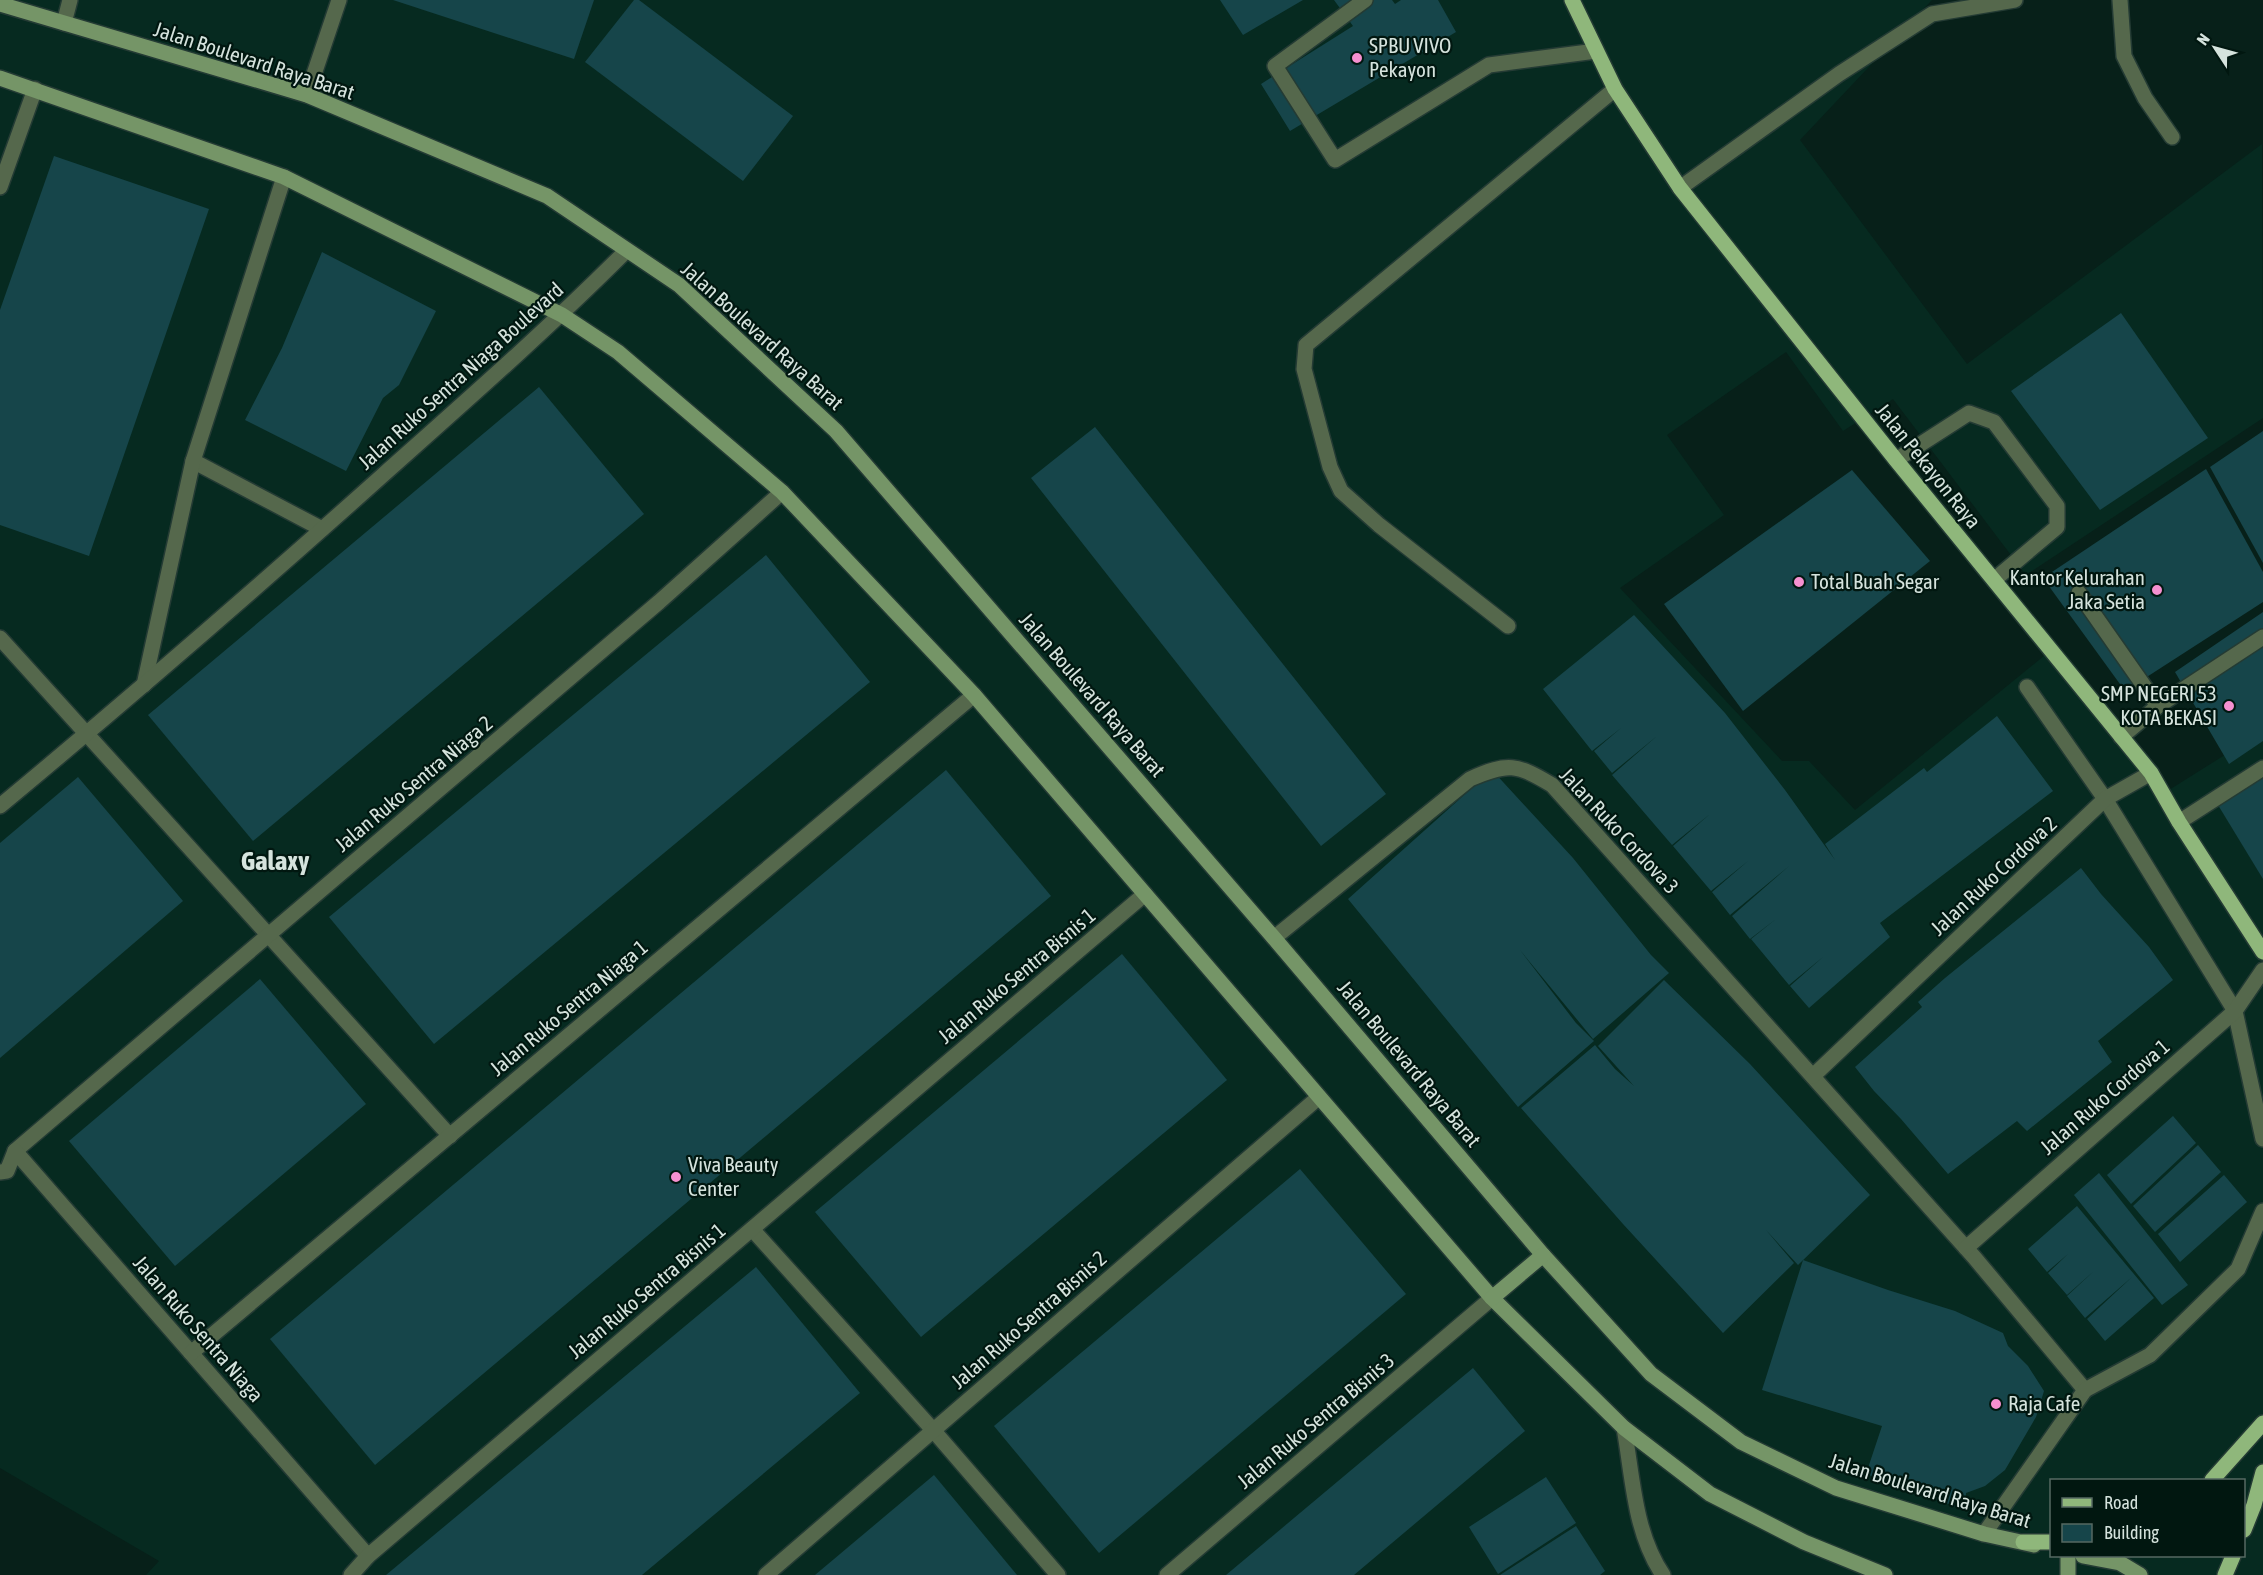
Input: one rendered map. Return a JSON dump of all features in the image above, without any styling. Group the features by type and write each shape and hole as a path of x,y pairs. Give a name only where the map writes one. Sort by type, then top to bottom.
{"main road":[{"name":"Jalan Pekayon Raya","path":"1572,0 1615,89 1680,188 1896,460 2151,773 2179,822 2263,952"},
{"name":"Jalan Boulevard Raya Barat","path":"0,4 308,95 547,196 679,285 836,430 1274,938 1543,1255 1651,1374 1741,1442 1836,1488 1984,1534 2050,1549"},
{"path":"0,78 284,177 562,315 618,352 782,492 974,695 1492,1299 1624,1428 1710,1494 1804,1542 1885,1575"},
{"path":"1492,1299 1543,1255"},
{"path":"2213,1479 2263,1423"},
{"path":"2245,1528 2263,1472"},
{"path":"2023,1542 2050,1542"},
{"path":"2068,1557 2068,1575"},
{"path":"2088,1557 2120,1563 2140,1575"},
{"path":"2225,1575 2233,1557"}],"street":[{"path":"64,23 70,0"},
{"path":"308,95 339,0"},
{"path":"1365,0 1275,66 1335,160 1489,65 1596,51"},
{"path":"1680,188 1839,74 1932,14 2016,0"},
{"path":"2120,0 2124,56 2145,98 2172,137"},
{"path":"0,187 35,89"},
{"path":"1508,626 1395,539 1341,491 1330,467 1304,369 1306,345 1615,89"},
{"path":"144,686 193,461 284,177"},
{"name":"Jalan Ruko Sentra Niaga Boulevard","path":"0,806 144,686 322,529 562,315 626,251"},
{"path":"1896,460 1969,412 1994,422 2057,506 2057,527 1994,580"},
{"path":"193,461 322,529"},
{"name":"Jalan Ruko Sentra Niaga 2","path":"15,1151 659,602 782,492"},
{"path":"2079,593 2158,706"},
{"path":"2121,738 2158,706 2263,637"},
{"path":"0,638 450,1136"},
{"path":"2027,687 2105,799 2235,1011 2263,1139"},
{"name":"Jalan Ruko Sentra Niaga 1","path":"191,1353 974,695"},
{"name":"Jalan Ruko Cordova 3","path":"1274,938 1470,779 1493,769 1516,767 1552,785 1813,1076"},
{"path":"2179,822 2263,768"},
{"name":"Jalan Ruko Cordova 2","path":"1813,1076 2105,799 2151,773"},
{"name":"Jalan Ruko Sentra Bisnis 1","path":"351,1575 368,1556 1145,894"},
{"name":"Jalan Ruko Cordova 1","path":"1966,1248 2235,1011 2263,970"},
{"path":"1813,1076 1966,1248 2085,1390"},
{"name":"Jalan Ruko Sentra Bisnis 2","path":"766,1575 1319,1097"},
{"path":"0,1172 7,1171 15,1151"},
{"name":"Jalan Ruko Sentra Niaga","path":"15,1151 368,1556"},
{"path":"1984,1534 2085,1390 2150,1355 2238,1269 2263,1211"},
{"path":"752,1229 933,1430 1058,1575"},
{"name":"Jalan Ruko Sentra Bisnis 3","path":"1167,1575 1492,1299"},
{"path":"1624,1428 1641,1530 1653,1560 1663,1575"}],"shaded area":[{"path":"0,0 1932,0 1800,140 1967,364 2262,144 2263,418 2026,575 1893,399 1843,431 1786,352 1667,435 1724,515 1620,588 1782,761 1809,761 1855,810 2050,651 2161,795 2263,731 2263,1575 146,1575 159,1561 0,1468"}],"building":[{"path":"393,0 594,0 574,59"},
{"path":"634,0 639,0 793,116 743,181 585,62"},
{"path":"1220,0 1303,0 1243,35"},
{"name":"SPBU VIVO Pekayon","path":"1334,0 1392,0 1395,4 1401,0 1438,0 1456,32 1290,131 1261,84 1353,26"},
{"path":"54,156 209,209 89,556 0,525 0,310"},
{"path":"322,252 436,311 399,385 383,398 346,471 245,420 282,348"},
{"path":"2121,313 2208,438 2100,510 2011,391"},
{"path":"539,387 644,514 253,841 148,715"},
{"path":"1095,427 1386,794 1321,846 1031,478"},
{"path":"2263,431 2263,563 2210,467"},
{"name":"Kantor Kelurahan Jaka Setia","path":"2206,469 2263,572 2263,602 2125,691 2043,578"},
{"name":"Total Buah Segar","path":"1852,470 1930,561 1743,711 1664,604"},
{"path":"766,555 870,682 434,1044 329,917"},
{"name":"SMP NEGERI 53 KOTA BEKASI","path":"2263,612 2263,741 2229,764 2175,672"},
{"path":"1634,615 1725,713 1785,790 1835,860 1825,844 1924,768 1927,772 1997,716 2053,791 1880,923 1890,937 1809,1008 1790,986 1823,957 1789,985 1751,939 1776,919 1750,939 1732,916 1789,866 1730,915 1712,892 1748,861 1711,891 1673,846 1710,814 1672,845 1612,775 1657,736 1612,773 1594,751 1621,728 1592,751 1543,689"},
{"path":"946,770 1051,896 375,1465 270,1339"},
{"path":"1492,770 1573,858 1651,955 1669,973 1593,1039 1520,950 1576,1023 1594,1041 1518,1107 1348,899"},
{"path":"2263,776 2263,879 2218,805"},
{"path":"78,777 183,901 0,1058 0,843"},
{"path":"2081,868 2101,894 2149,947 2173,980 2098,1041 2112,1062 2027,1131 2017,1121 1948,1174 1855,1067 1922,1007 1918,1002 1945,978"},
{"path":"1122,954 1227,1080 921,1337 815,1212"},
{"path":"260,979 366,1104 175,1266 69,1141"},
{"path":"1664,980 1750,1064 1870,1195 1798,1265 1766,1230 1794,1263 1723,1333 1521,1108 1595,1045 1615,1069 1634,1086 1598,1046"},
{"path":"2173,1116 2196,1143 2131,1204 2107,1175"},
{"path":"2198,1145 2221,1172 2155,1232 2133,1206"},
{"path":"1300,1169 1406,1294 1099,1553 994,1426"},
{"path":"2099,1173 2188,1285 2162,1305 2074,1195"},
{"path":"2224,1175 2247,1202 2180,1262 2158,1234"},
{"path":"2077,1206 2154,1298 2105,1341 2087,1319 2132,1277 2085,1318 2067,1296 2094,1271 2067,1295 2048,1273 2068,1254 2047,1272 2028,1249"},
{"path":"1803,1260 1955,1311 2003,1333 2008,1346 2028,1366 2044,1391 2036,1417 2005,1470 1985,1486 1966,1493 1965,1510 1866,1474 1882,1426 1762,1390"},
{"path":"756,1267 860,1393 642,1575 386,1575"},
{"path":"1473,1368 1525,1431 1354,1575 1226,1575"},
{"path":"934,1475 1017,1575 815,1575"},
{"path":"1546,1477 1576,1523 1498,1574 1469,1527"},
{"path":"1576,1526 1605,1571 1600,1575 1500,1575"}],"place":[{"name":"SPBU VIVO Pekayon","path":"1357,58"},
{"name":"Total Buah Segar","path":"1799,582"},
{"name":"Kantor Kelurahan Jaka Setia","path":"2157,590"},
{"name":"SMP NEGERI 53 KOTA BEKASI","path":"2229,706"},
{"name":"Viva Beauty Center","path":"676,1177"},
{"name":"Raja Cafe","path":"1996,1404"}],"district":[{"name":"Galaxy","path":"275,861"}]}
